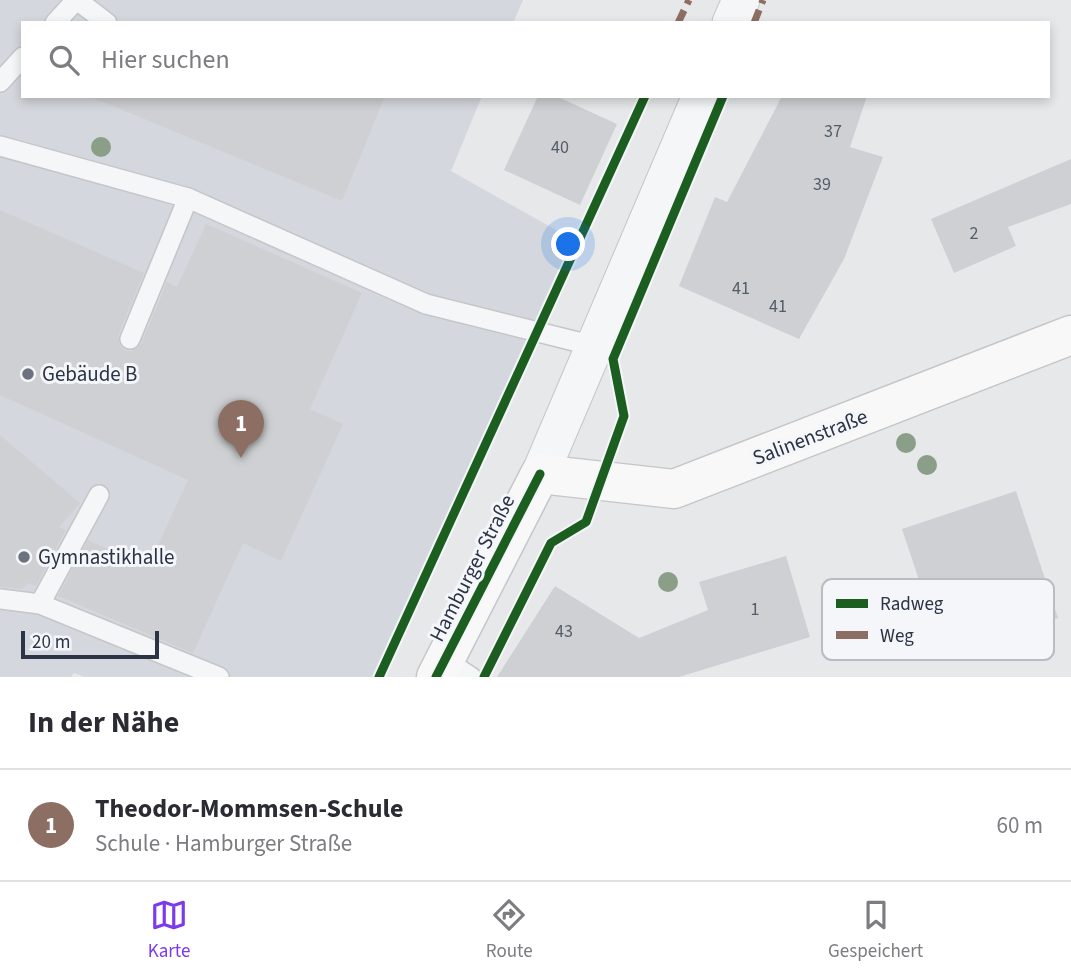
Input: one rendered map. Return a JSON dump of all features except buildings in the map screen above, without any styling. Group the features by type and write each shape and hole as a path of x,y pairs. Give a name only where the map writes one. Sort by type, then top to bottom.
{"street":[{"path":"733,21 741,0"},
{"name":"Hamburger Straße","path":"450,671 540,474 700,98"},
{"name":"Salinenstraße","path":"540,474 674,489 1071,335"}],"lane":[{"path":"57,21 77,0 104,21"},
{"path":"0,82 21,59"},
{"path":"0,146 188,198 426,304 594,346"},
{"path":"130,339 188,198"},
{"path":"40,604 99,495"},
{"path":"0,599 40,604 219,677"}],"shaded area":[{"path":"0,0 523,0 514,21 21,21 21,98 481,98 451,171 581,244 381,677 85,677 74,673 71,677 0,677"}],"marked path":[{"path":"679,21 689,0"},
{"path":"755,21 763,0"}],"cycle path":[{"path":"379,677 644,98"},
{"path":"484,677 551,543 586,522 624,416 613,359 722,98"},
{"path":"436,677 540,474"}],"place":[{"name":"Gebäude B","path":"28,374"},
{"name":"Theodor-Mommsen-Schule","path":"241,458"},
{"name":"Gymnastikhalle","path":"24,557"}]}
